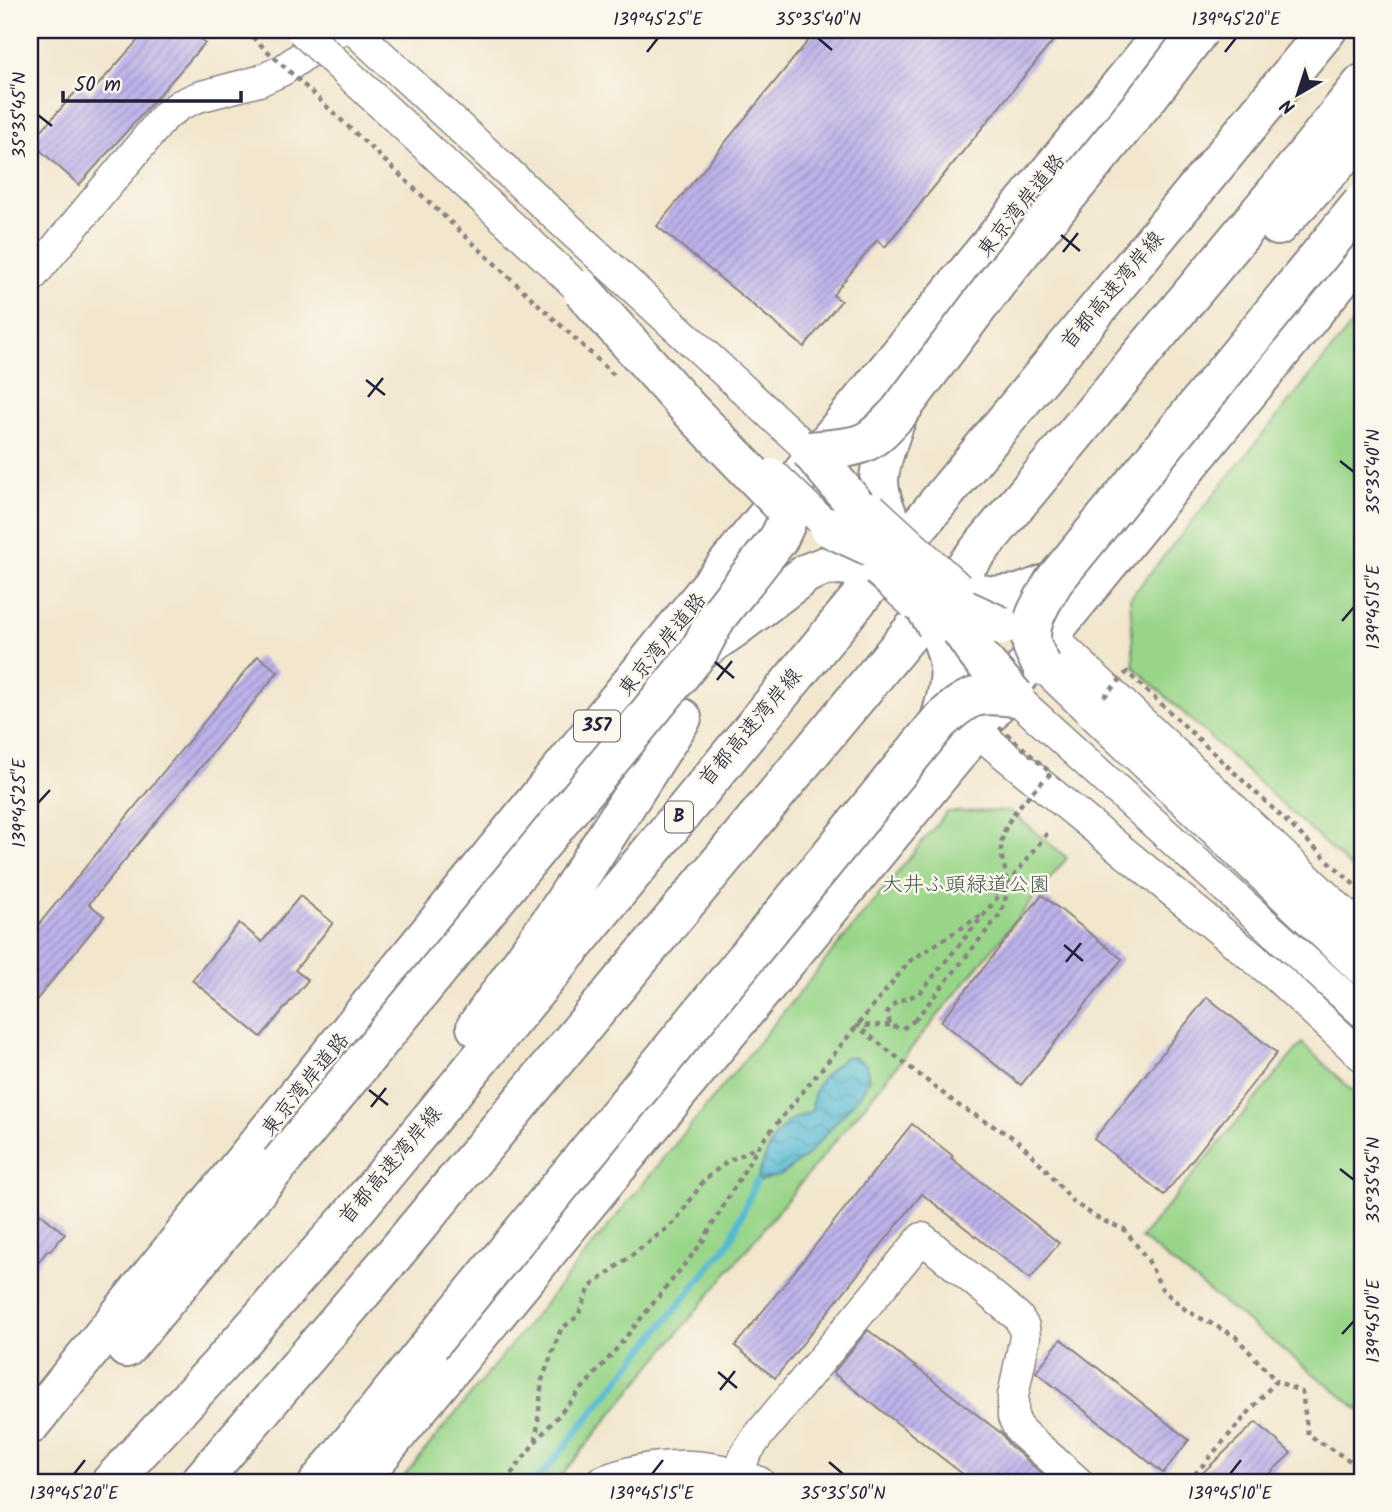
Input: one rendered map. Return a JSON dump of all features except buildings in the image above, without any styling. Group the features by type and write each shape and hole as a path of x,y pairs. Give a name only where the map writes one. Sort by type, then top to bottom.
{"highway":[{"name":"東京湾岸道路","path":"30,1425 1166,30"},
{"path":"810,451 865,442 899,412 1004,273 1200,30"},
{"name":"首都高速湾岸線","path":"111,1482 218,1367 349,1218 1327,30"},
{"path":"202,1480 411,1234 1277,191 1362,84"},
{"path":"1044,472 1233,276 1362,135"},
{"path":"1046,651 1031,644 1032,631 1040,603 1054,581 1362,203"},
{"path":"358,1482 995,717 1362,253"},
{"path":"30,1447 86,1397 280,1163 698,653 717,617 779,538 787,515 783,506 688,408 582,290"},
{"path":"899,412 879,480 881,500 946,648 950,669 948,693 939,722"},
{"path":"810,451 978,655 995,717"},
{"path":"828,527 1001,626"},
{"path":"698,653 807,573 825,566 842,565 916,577 990,596 1019,594 1054,581"},
{"path":"319,1482 939,722 956,706 975,696 993,694 995,717"},
{"path":"349,1218 366,1185 559,908 682,718"},
{"path":"352,1482 430,1345"}],"street":[{"path":"301,30 582,290 828,527"},
{"path":"30,279 164,117 180,105 198,97 260,81 283,70 339,30"},
{"path":"354,30 810,451"},
{"path":"1001,626 1046,651 1362,930"},
{"path":"1046,651 1362,971"},
{"path":"995,717 1362,1012"},
{"path":"995,717 1362,1056"},
{"path":"600,1482 639,1470 669,1466 716,1469 748,1478 746,1452 922,1238 1018,1317 1024,1326 1025,1337 1013,1395 1013,1417 1020,1431 1077,1482"}],"path":[{"path":"245,30 617,378"},
{"path":"1104,697 1127,672 1362,892"},
{"path":"857,1026 890,1025 902,1029 915,1020 1001,913 1007,891 1001,849 1003,836 1022,804 1051,773 995,717"},
{"path":"890,1025 887,1013 896,1002 919,994 1049,831"},
{"path":"505,1482 536,1441 609,1358 701,1244 760,1144 910,961 986,912"},
{"path":"857,1026 958,1105 1017,1140 1073,1202 1101,1220 1124,1229 1148,1260 1162,1289 1187,1311 1235,1336 1276,1381 1302,1392 1308,1435 1362,1468"},
{"path":"536,1441 542,1380 561,1329 578,1316 590,1287 675,1222 705,1179 728,1161 748,1153 760,1144"},
{"path":"1188,1482 1276,1381"}],"green space":[{"path":"1362,312 1362,878 1134,667 1130,598"},
{"name":"大井ふ頭緑道公園","path":"1010,811 1067,858 556,1482 399,1482 947,812"},
{"path":"1302,1043 1362,1100 1362,1412 1141,1238"}],"water":[{"path":"845,1057 854,1057 866,1064 869,1079 861,1094 807,1156 781,1175 756,1182 778,1132 791,1120 812,1111 817,1086 831,1068"}],"waterway":[{"path":"536,1482 729,1243 756,1182"}]}
